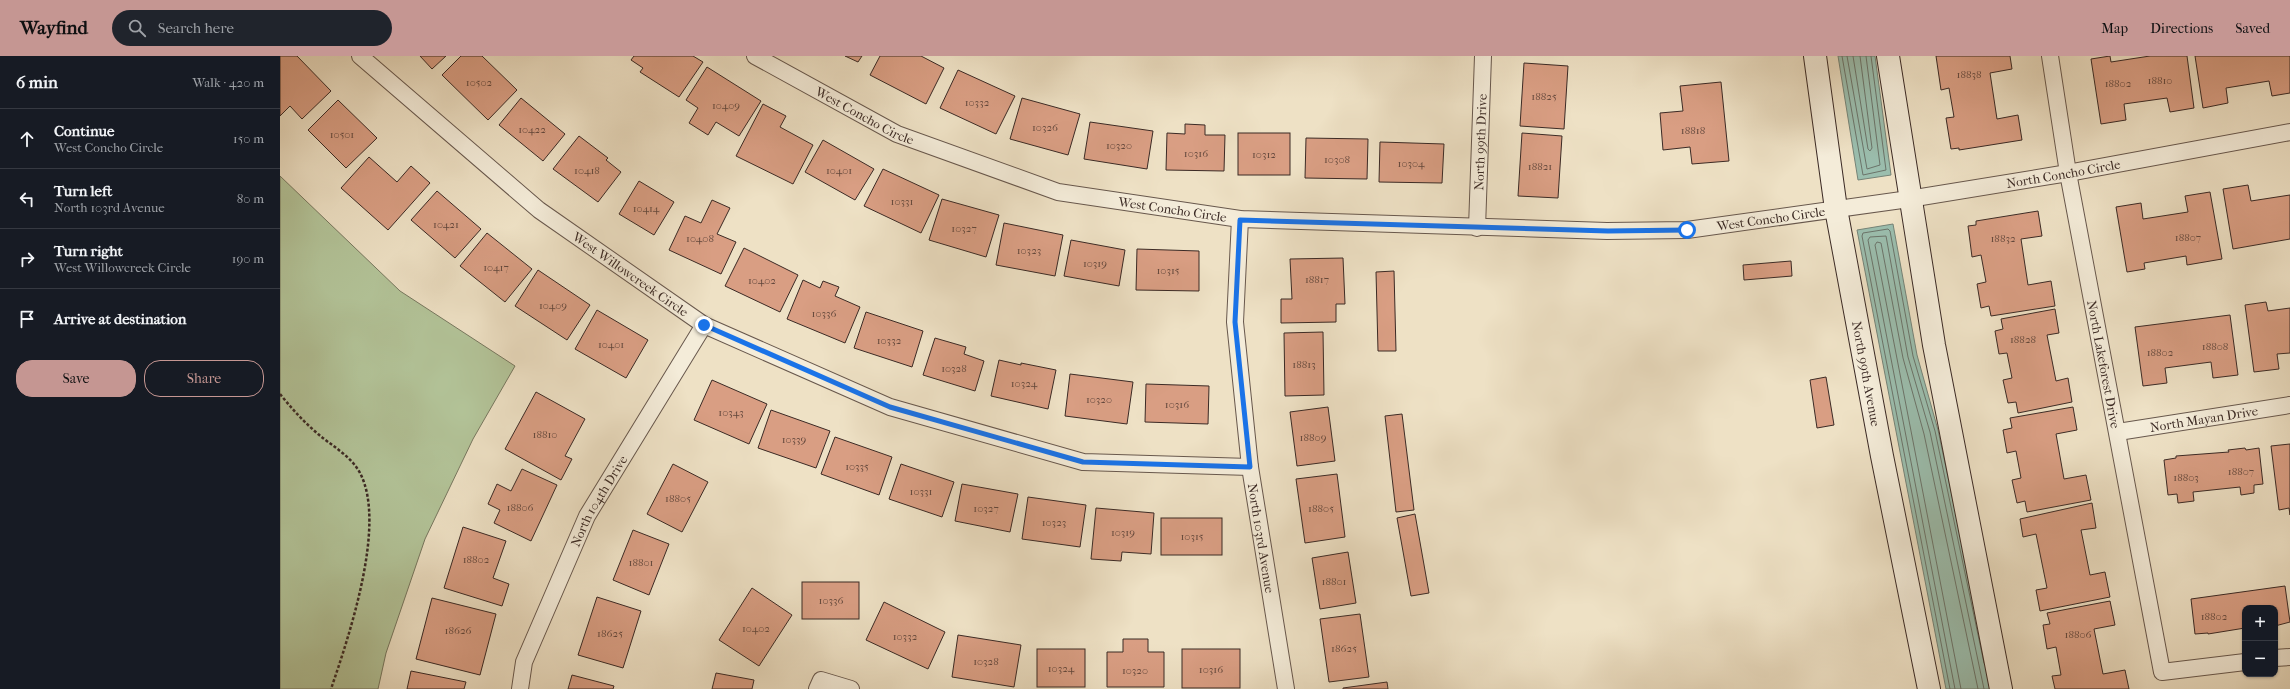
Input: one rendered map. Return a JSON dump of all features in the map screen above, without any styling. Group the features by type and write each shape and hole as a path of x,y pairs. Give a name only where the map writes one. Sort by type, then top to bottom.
{"main road":[{"name":"North 99th Avenue","path":"1814,56 1836,209 1879,441 1929,689"},
{"path":"1888,56 1909,198 1934,345 2001,689"}],"street":[{"name":"West Willowcreek Circle","path":"360,56 539,210 704,325 890,407 1083,462 1250,467"},
{"name":"West Concho Circle","path":"755,56 897,134 1058,192 1240,220 1657,232 1737,224 1836,209"},
{"name":"North 99th Drive","path":"1477,228 1483,56"},
{"name":"North Lakeforest Drive","path":"2050,56 2068,173 2162,672 2242,662"},
{"name":"North Concho Circle","path":"1836,209 2068,173 2290,132"},
{"name":"North 103rd Avenue","path":"1240,220 1235,322 1250,467 1286,689"},
{"name":"North 104th Drive","path":"520,689 524,662 587,516 704,325"},
{"name":"North Mayan Drive","path":"2118,432 2290,405"},
{"path":"2278,658 2290,657"},
{"path":"819,685 852,689"}],"path":[{"path":"280,394 298,416 345,456 360,472 370,510 370,528 361,587 331,689"}],"shaded area":[{"path":"280,176 400,291 515,366 473,439 425,539 386,653 378,689 280,689"}],"water":[{"path":"1838,56 1875,56 1891,175 1858,180"},
{"path":"1893,224 1917,355 1938,430 1993,689 1946,689 1857,230"}],"building":[{"path":"280,56 297,56 331,91 302,119 290,106 280,116"},
{"path":"420,56 446,56 432,69"},
{"path":"461,56 482,56 517,90 488,120 442,75"},
{"path":"634,56 693,56 703,62 679,97 640,72 643,68 631,60"},
{"path":"845,56 862,56 858,62"},
{"path":"880,56 921,56 944,68 926,104 870,75"},
{"path":"1936,56 2010,56 2012,69 1990,73 1997,119 2018,115 2022,140 1959,150 1959,148 1951,149 1946,118 1954,117 1949,88 1941,90"},
{"path":"2110,56 2111,62 2150,56 2187,56 2194,108 2170,112 2167,98 2124,104 2126,120 2101,124 2091,59"},
{"path":"2195,56 2290,56 2290,93 2272,96 2269,81 2226,88 2228,103 2203,108"},
{"path":"1524,63 1568,66 1564,129 1520,126"},
{"path":"707,67 761,101 739,136 716,122 708,135 689,123 698,108 686,100"},
{"path":"958,70 1015,96 996,134 940,108"},
{"path":"1721,82 1729,161 1692,164 1690,147 1663,150 1660,113 1683,111 1680,86"},
{"path":"521,98 565,134 543,161 499,125"},
{"path":"1022,98 1080,114 1068,155 1010,139"},
{"path":"338,100 377,138 346,168 308,130"},
{"path":"763,104 786,116 780,127 813,145 793,184 736,156"},
{"path":"1090,122 1153,131 1147,169 1084,159"},
{"path":"1185,124 1205,125 1205,135 1225,135 1224,171 1166,170 1167,133 1185,134"},
{"path":"1238,133 1290,133 1290,175 1238,175"},
{"path":"1522,133 1562,136 1558,198 1518,196"},
{"path":"579,136 608,158 606,160 621,172 598,202 553,169"},
{"path":"1306,138 1368,139 1367,179 1305,178"},
{"path":"823,140 874,169 855,200 805,172"},
{"path":"1380,142 1444,144 1442,183 1379,182"},
{"path":"369,157 397,182 411,166 430,183 388,230 341,188"},
{"path":"883,169 939,195 921,233 864,206"},
{"path":"639,181 674,202 654,235 619,214"},
{"path":"2248,185 2251,201 2290,195 2290,239 2233,249 2223,189"},
{"path":"437,191 481,229 455,258 411,220"},
{"path":"2210,192 2222,259 2187,265 2186,256 2144,263 2145,269 2127,272 2116,207 2141,203 2143,219 2188,212 2185,196"},
{"path":"942,199 999,215 986,257 929,240"},
{"path":"712,200 730,208 717,234 736,242 721,274 669,250 685,216 701,223"},
{"path":"2038,211 2042,236 2021,239 2028,285 2051,281 2055,306 1991,316 1989,306 1981,308 1977,284 1986,282 1981,255 1972,257 1968,226 1976,225 1976,221"},
{"path":"1004,223 1063,235 1055,276 996,265"},
{"path":"487,233 532,269 505,302 460,266"},
{"path":"1071,240 1125,250 1119,286 1064,276"},
{"path":"744,248 798,275 780,312 725,286"},
{"path":"1137,249 1199,251 1199,291 1136,290"},
{"path":"1343,258 1345,304 1336,304 1336,322 1281,323 1281,299 1292,299 1290,259"},
{"path":"1791,261 1792,276 1744,280 1743,265"},
{"path":"538,270 590,305 567,340 515,306"},
{"path":"1394,271 1396,351 1378,351 1376,272"},
{"path":"803,280 820,288 823,281 839,287 835,296 860,307 845,343 787,319"},
{"path":"2266,302 2268,311 2290,308 2290,353 2277,354 2279,369 2254,372 2245,305"},
{"path":"2055,309 2059,333 2047,335 2056,381 2068,378 2072,402 2018,413 2016,402 2008,403 2003,380 2012,378 2007,353 1999,354 1995,331 2003,329 2001,319"},
{"path":"597,310 648,340 626,378 575,349"},
{"path":"866,312 923,331 912,367 854,348"},
{"path":"2230,315 2238,375 2213,378 2211,362 2165,368 2167,383 2143,386 2135,327"},
{"path":"1323,332 1324,395 1285,396 1284,333"},
{"path":"935,338 966,347 964,354 984,361 975,391 923,375"},
{"path":"999,360 1056,370 1048,409 991,396"},
{"path":"1070,374 1133,382 1127,424 1065,416"},
{"path":"1826,377 1834,425 1817,428 1810,380"},
{"path":"712,380 767,404 749,444 694,420"},
{"path":"1146,384 1209,386 1208,424 1145,422"},
{"path":"536,392 585,419 565,456 572,459 561,480 505,449"},
{"path":"1328,407 1335,461 1297,466 1290,412"},
{"path":"2073,407 2077,430 2056,434 2064,479 2086,475 2091,500 2027,512 2025,501 2017,503 2012,480 2021,478 2016,451 2007,453 2003,430 2012,428 2010,418"},
{"path":"771,410 830,431 816,468 758,448"},
{"path":"1402,414 1414,510 1396,512 1385,416"},
{"path":"835,437 892,457 879,495 821,474"},
{"path":"2290,444 2290,515 2289,508 2279,510 2271,446"},
{"path":"2245,448 2246,450 2259,448 2263,484 2254,485 2254,493 2241,495 2240,487 2193,492 2194,501 2178,503 2177,494 2168,495 2164,460 2176,458 2176,456 2229,452 2228,450"},
{"path":"673,464 708,482 682,532 647,514"},
{"path":"901,464 954,482 942,517 889,499"},
{"path":"522,469 557,485 531,541 494,523 500,510 488,504 497,484 511,491"},
{"path":"1337,474 1345,537 1305,543 1296,479"},
{"path":"962,484 1018,494 1010,532 955,521"},
{"path":"1028,497 1086,505 1080,547 1022,539"},
{"path":"2092,503 2096,528 2081,530 2090,575 2105,572 2110,597 2040,611 2036,590 2047,588 2036,534 2023,537 2020,519"},
{"path":"1096,508 1154,513 1151,554 1122,552 1121,561 1091,559"},
{"path":"1415,514 1429,593 1411,596 1397,518"},
{"path":"1161,518 1222,518 1222,555 1161,555"},
{"path":"463,527 506,541 493,578 509,584 502,606 444,588"},
{"path":"633,530 669,544 649,595 613,580"},
{"path":"1348,552 1356,603 1320,609 1312,558"},
{"path":"802,582 859,582 859,619 802,619"},
{"path":"2285,586 2290,622 2278,625 2278,605 2242,605 2242,628 2208,634 2195,634 2191,599"},
{"path":"752,588 792,615 759,666 719,640"},
{"path":"597,597 641,611 623,668 578,655"},
{"path":"432,598 496,614 480,675 416,659"},
{"path":"2110,601 2115,625 2094,629 2103,674 2125,670 2129,689 2055,689 2052,676 2061,675 2056,647 2047,649 2043,625 2050,624 2047,613"},
{"path":"884,602 945,632 928,669 866,640"},
{"path":"1360,614 1369,677 1329,682 1320,619"},
{"path":"958,635 1021,645 1014,687 952,677"},
{"path":"1123,639 1148,639 1148,652 1164,652 1164,687 1107,687 1107,652 1123,652"},
{"path":"1037,649 1085,649 1085,687 1037,687"},
{"path":"1182,649 1240,649 1240,688 1182,688"},
{"path":"411,671 466,682 464,689 407,689"},
{"path":"716,673 754,680 752,689 712,689"},
{"path":"572,675 614,686 613,689 568,689"},
{"path":"1387,682 1388,689 1343,689 1343,688"}],"route":[{"path":"704,325 890,407 1083,462 1250,467 1235,322 1240,220 1403,226 1650,232 1687,230"}]}
